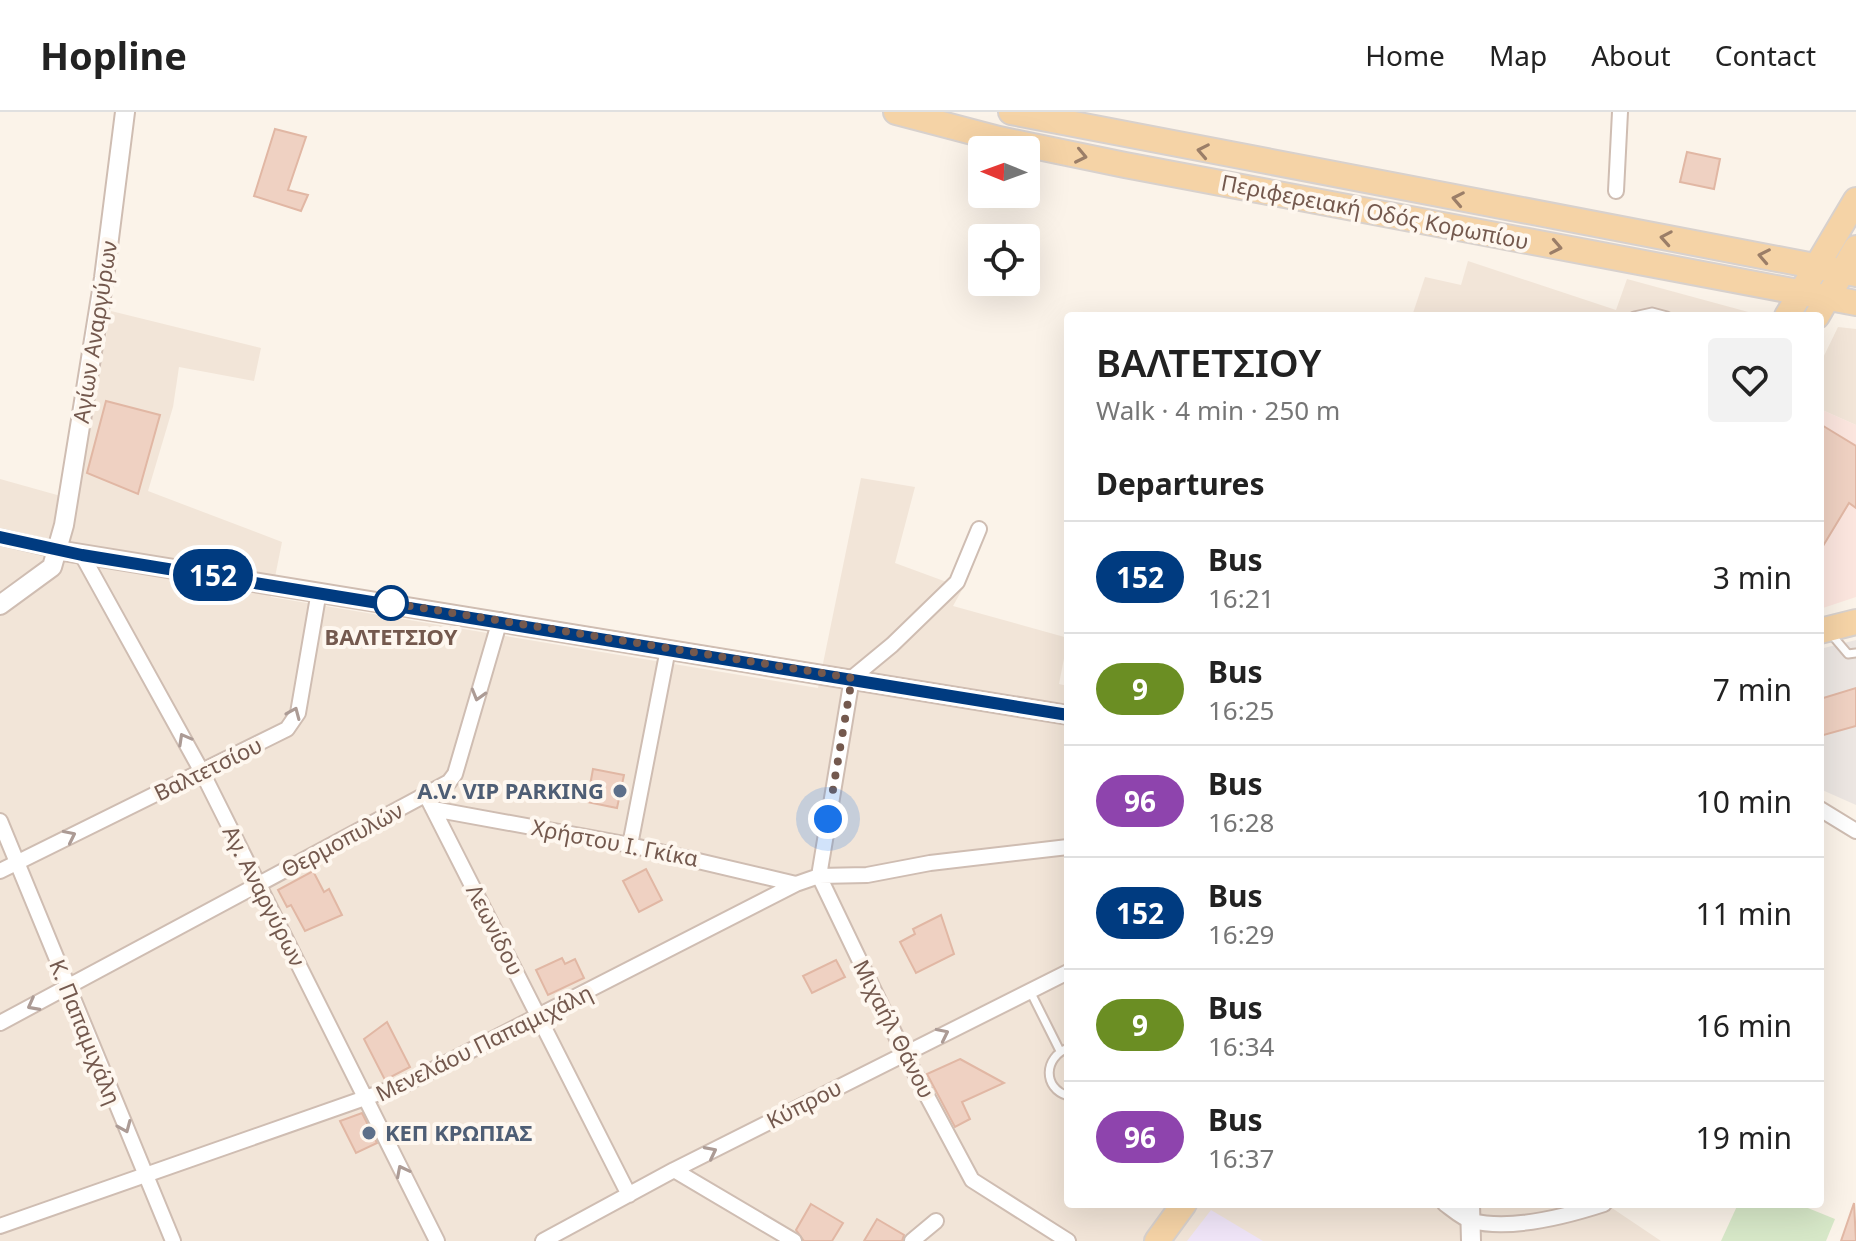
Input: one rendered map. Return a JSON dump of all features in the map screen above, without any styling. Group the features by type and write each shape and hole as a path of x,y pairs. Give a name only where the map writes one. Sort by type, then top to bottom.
{"main road":[{"name":"Περιφερειακή Οδός Κορωπίου","path":"896,112 999,139 1125,165 1800,293 1823,307 1856,303"},
{"name":"Περιφερειακή Οδός Κορωπίου","path":"1011,112 1850,273"},
{"path":"1789,312 1856,200"},
{"path":"1823,307 1850,273 1856,248"},
{"path":"1824,630 1856,622"},
{"path":"1157,1241 1181,1208"}],"street":[{"name":"Αγίων Αναργύρων","path":"57,550 104,278 125,112"},
{"path":"1616,191 1620,112"},
{"path":"819,876 852,678 892,645 957,582 979,529"},
{"path":"0,537 82,555 500,620 1064,714"},
{"path":"0,605 47,573 57,550"},
{"name":"Αγ. Αναργύρων","path":"82,555 202,772 437,1241"},
{"name":"Βαλτετσίου","path":"0,871 287,729 298,713 319,591"},
{"name":"Θερμοπυλών","path":"0,1023 449,782 455,774 500,620"},
{"path":"630,845 668,649"},
{"name":"Λεωνίδου","path":"426,795 629,1195"},
{"name":"Χρήστου Ι. Γκίκα","path":"433,809 630,845 796,884"},
{"path":"1824,811 1856,831"},
{"name":"Κ. Παπαμιχάλη","path":"0,821 173,1241"},
{"name":"Μενελάου Παπαμιχάλη","path":"0,1226 366,1100 540,1017 796,884 819,876 867,875 930,863 1064,847"},
{"name":"Μιχαήλ Θάνου","path":"819,876 904,1053 972,1180 1068,1241"},
{"name":"Κύπρου","path":"543,1241 674,1170 1064,974"},
{"path":"674,1170 794,1241"},
{"path":"1471,1241 1470,1213 1526,1222 1569,1216 1592,1208"},
{"path":"912,1241 936,1221"}],"lane":[{"path":"1824,630 1848,654 1856,653"},
{"path":"1030,991 1064,1049 1054,1056 1049,1073 1055,1089 1064,1094"}],"shaded area":[{"path":"1468,261 1616,310 1627,279 1748,312 1413,312 1425,277 1461,285"},
{"path":"111,311 261,348 254,381 179,367 173,407 148,491 282,542 271,597 818,688 861,478 915,487 895,563 963,588 953,606 1064,637 1059,684 1064,685 1064,1208 1612,1208 1661,1241 0,1241 0,479 75,500"},
{"path":"1838,327 1856,329 1856,425 1824,411 1824,356"},
{"path":"1824,411 1856,425 1856,597 1824,608"},
{"path":"1856,640 1856,805 1824,791 1824,648"},
{"path":"1211,1210 1263,1241 1187,1241"}],"green space":[{"path":"1736,1208 1808,1208 1835,1219 1826,1241 1721,1241"}],"building":[{"path":"275,129 306,137 288,190 308,195 301,211 254,196"},
{"path":"1687,152 1720,159 1714,189 1680,182"},
{"path":"106,401 160,415 138,494 87,473"},
{"path":"1824,426 1856,446 1856,508 1849,503 1824,544"},
{"path":"1856,688 1856,726 1824,735 1824,698"},
{"path":"593,769 624,775 617,808 587,802"},
{"path":"646,869 662,900 639,912 623,881"},
{"path":"313,871 324,892 329,889 342,915 305,931 291,905 287,907 278,890"},
{"path":"941,915 954,954 916,973 900,942 915,934 913,929"},
{"path":"562,958 565,964 575,959 584,978 548,995 536,970"},
{"path":"836,960 845,977 812,993 803,976"},
{"path":"387,1022 410,1067 385,1080 364,1039"},
{"path":"960,1059 1004,1083 962,1102 970,1119 955,1127 927,1074"},
{"path":"362,1113 377,1143 356,1153 340,1121"},
{"path":"1854,1203 1856,1241 1841,1241"},
{"path":"811,1204 843,1223 832,1241 804,1241 796,1230"},
{"path":"877,1219 904,1235 902,1241 864,1241"}],"bus line":[{"name":"152","path":"0,537 82,555 500,620 1064,714"}],"place":[{"name":"ΒΑΛΤΕΤΣΙΟΥ","path":"391,603"},
{"name":"A.V. VIP PARKING","path":"620,791"},
{"name":"ΚΕΠ ΚΡΩΠΙΑΣ","path":"369,1133"}],"route":[{"path":"391,603 379,601 852,678 828,819"}]}
